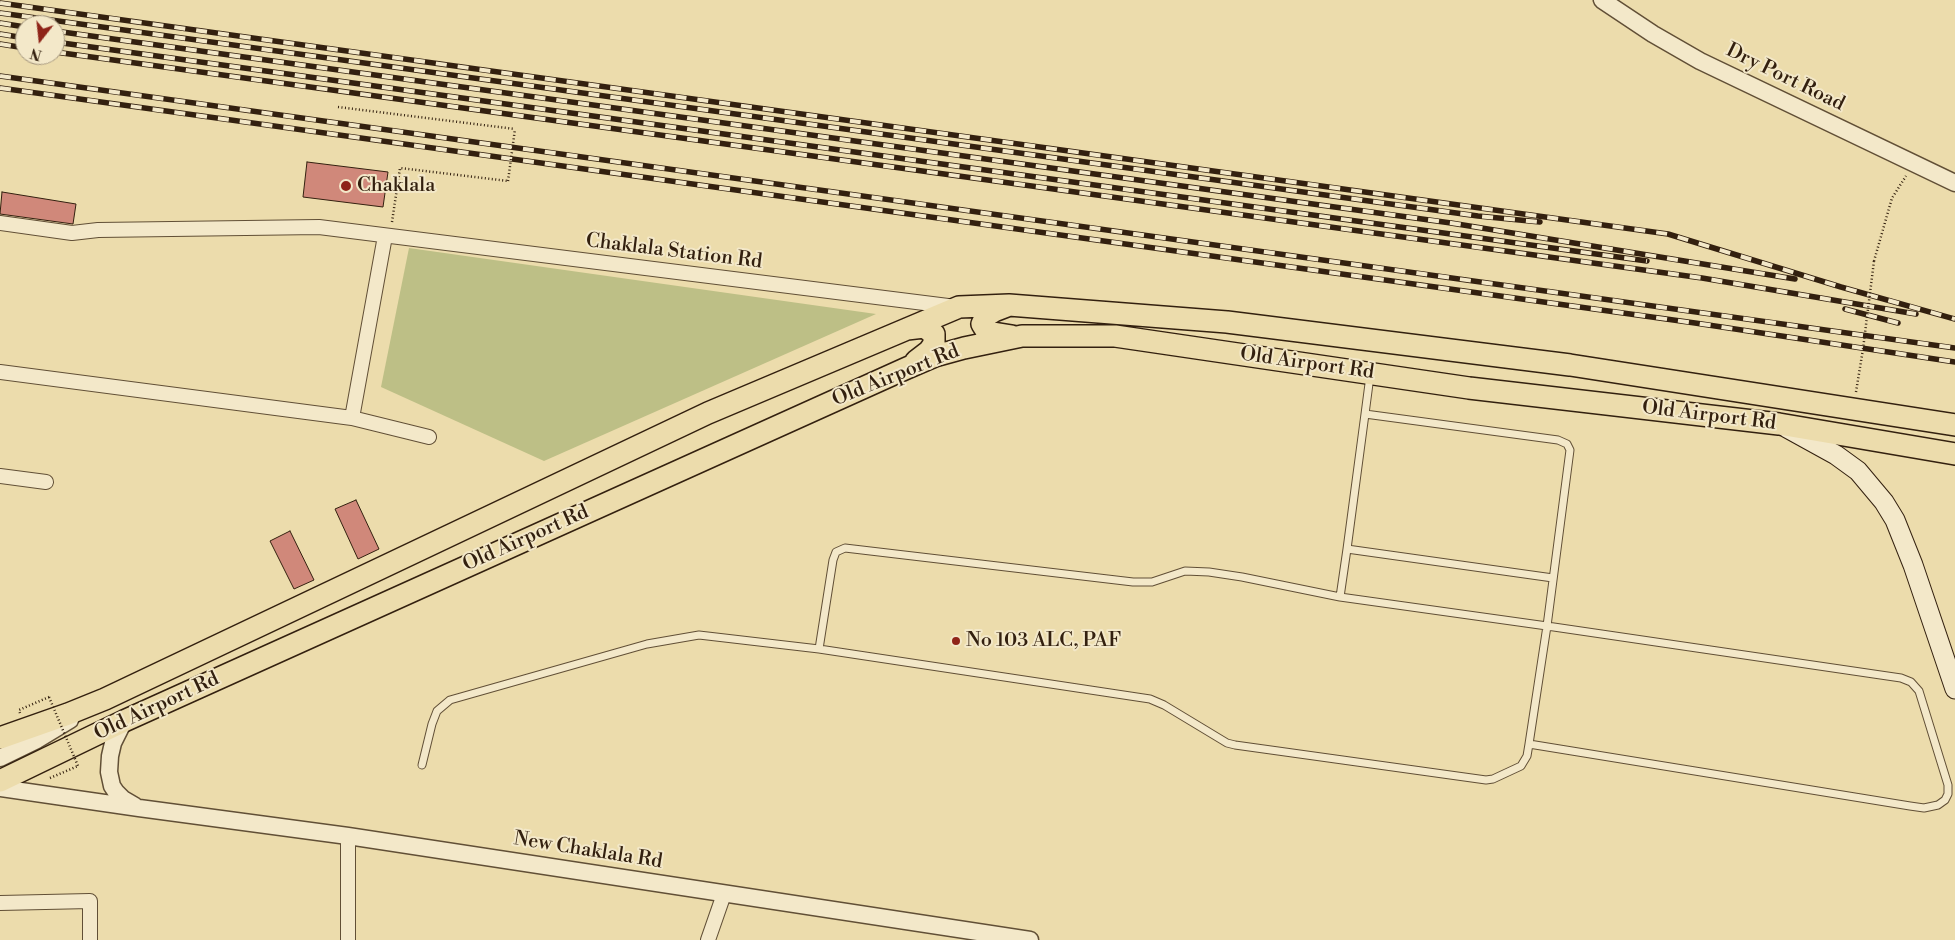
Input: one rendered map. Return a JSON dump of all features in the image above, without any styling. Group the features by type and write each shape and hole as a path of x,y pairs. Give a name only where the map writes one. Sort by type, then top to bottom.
{"main road":[{"name":"Old Airport Rd","path":"0,738 105,699 708,413 959,307 1009,306 1236,323 1570,365 1955,425"},
{"path":"1009,306 986,316 982,324 987,332 1022,336"},
{"path":"904,329 924,327 934,334 934,344 929,351 907,368"},
{"name":"Old Airport Rd","path":"0,781 124,721 907,368 935,356 1022,336 1115,336 1469,388 1779,424 1955,454"},
{"path":"1779,424 1836,455 1858,471 1884,502 1895,520 1913,565 1955,689"}],"street":[{"name":"Dry Port Road","path":"1602,0 1653,34 1700,60 1955,183"},
{"name":"Chaklala Station Rd","path":"0,223 72,233 98,230 319,227 959,307"},
{"path":"352,418 387,236"},
{"path":"0,372 352,418 429,437"},
{"path":"0,476 46,482"},
{"path":"0,758 37,740 105,699"},
{"name":"New Chaklala Rd","path":"124,721 113,743 109,772 116,792 122,799 139,808"},
{"name":"New Chaklala Rd","path":"0,788 348,836 1030,940"},
{"path":"348,836 348,940"},
{"path":"708,940 724,894"},
{"path":"0,902 90,901 90,940"}],"lane":[{"path":"1340,597 1370,374"},
{"path":"422,765 437,711 450,700 647,644 699,635 819,649 1150,699 1164,705 1227,743 1235,745 1486,780 1494,779 1521,766 1527,756 1547,626 1570,450 1567,444 1558,440 1365,414"},
{"path":"819,649 833,560 836,552 845,548 1133,582 1152,582 1185,571 1209,572 1340,597 1901,678 1911,682 1919,691 1948,785 1948,794 1945,800 1938,805 1924,808 1529,744"},
{"path":"1346,549 1553,578"}],"path":[{"path":"338,107 514,130 508,181 400,168 387,236"},
{"path":"1853,409 1874,261 1892,198 1915,164"},
{"path":"19,710 49,697 78,766 49,779"}],"green space":[{"path":"409,248 876,314 544,461 381,387"}],"building":[{"path":"307,162 388,172 383,207 303,197"},
{"path":"2,192 76,204 73,224 0,214"},
{"path":"356,500 379,549 358,559 335,509"},
{"path":"290,531 314,580 294,589 270,541"}],"railway":[{"path":"0,3 1668,234 1841,287 1955,319"},
{"path":"0,13 1478,216 1540,222"},
{"path":"0,23 15,25"},
{"path":"65,32 1451,223 1795,279"},
{"path":"0,34 15,36"},
{"path":"65,43 1647,261"},
{"path":"0,44 15,46"},
{"path":"65,53 1702,278 1916,314"},
{"path":"0,76 1955,348"},
{"path":"0,88 1695,323 1955,362"},
{"path":"1845,309 1898,323"}],"place":[{"name":"Chaklala","path":"346,186"},
{"name":"No 103 ALC, PAF","path":"956,641"}]}
